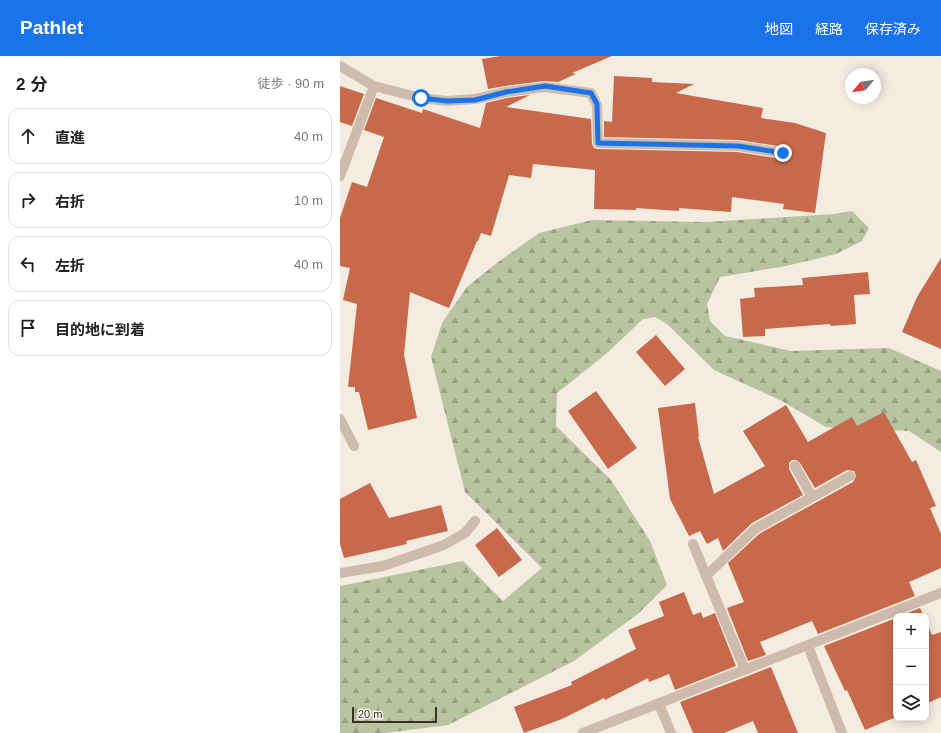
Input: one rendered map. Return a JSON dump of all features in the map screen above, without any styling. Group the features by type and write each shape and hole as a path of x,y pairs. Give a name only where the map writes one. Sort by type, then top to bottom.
{"street":[{"path":"340,66 374,86 421,98 447,101 475,100 506,92 545,86 591,93 597,104 598,143 738,146 783,153"},
{"path":"340,176 374,86"},
{"path":"340,419 354,446"},
{"path":"795,466 812,497"},
{"path":"706,576 755,529 850,476"},
{"path":"340,573 383,566 444,545 465,533 475,521"},
{"path":"693,544 745,670"},
{"path":"583,733 941,593"},
{"path":"808,646 842,733"},
{"path":"659,704 671,733"}],"green space":[{"path":"852,211 869,228 862,241 836,254 786,266 720,277 707,304 710,321 725,336 791,351 889,348 941,371 941,452 909,431 826,427 782,401 714,370 667,324 655,317 643,319 606,354 557,393 556,426 611,480 650,541 667,585 639,613 574,661 448,725 385,733 340,733 340,586 463,561 503,601 542,568 465,492 431,357 442,323 467,287 498,262 539,233 592,220 706,222 834,214"}],"building":[{"path":"501,56 612,56 572,73 576,74 558,82 544,81 488,89 482,59"},
{"path":"614,76 652,78 652,82 694,84 676,93 763,108 761,118 795,123 826,133 815,213 783,209 784,204 732,197 731,212 679,208 679,211 636,208 636,210 594,209 595,170 533,164 531,178 509,175 491,236 481,233 449,308 410,292 404,355 417,418 368,430 359,392 355,392 355,387 348,387 357,304 343,300 350,268 340,266 340,218 352,182 367,187 384,137 364,130 376,98 422,113 423,109 480,128 486,103 530,95 506,107 591,119 592,144 594,148 597,149 737,152 782,159 788,157 789,151 784,147 739,140 604,137 604,121 612,122"},
{"path":"340,86 364,94 352,126 340,122"},
{"path":"941,258 941,349 902,332 917,297"},
{"path":"868,272 870,294 854,295 856,324 831,326 830,324 765,329 765,336 743,337 740,299 755,297 754,288 803,285 802,278"},
{"path":"656,335 685,369 665,386 636,352"},
{"path":"596,391 637,448 608,469 568,411"},
{"path":"695,403 698,437 714,494 765,466 743,431 786,405 808,442 852,417 857,426 884,412 912,462 916,460 936,506 930,508 941,534 941,568 909,582 915,596 818,634 812,621 760,642 766,655 748,661 727,608 744,602 728,563 759,534 853,482 856,476 854,471 847,470 815,488 800,463 796,460 792,460 789,463 789,469 803,495 752,523 723,551 718,538 707,544 700,531 689,536 670,499 658,408"},
{"path":"370,483 389,518 441,505 448,531 406,541 407,544 344,558 340,544 340,499"},
{"path":"497,528 522,560 499,577 475,545"},
{"path":"684,592 693,615 701,612 703,618 715,613 736,666 675,690 669,674 649,682 648,678 605,700 604,698 562,719 524,733 514,707 572,685 571,682 636,649 628,630 664,616 659,602"},
{"path":"920,608 922,613 908,613"},
{"path":"893,619 893,718 865,730 847,690 845,691 824,646"},
{"path":"929,628 932,635 941,632 941,697 929,703"},
{"path":"771,667 798,733 758,733 753,721 724,733 693,733 680,702"}],"route":[{"path":"421,98 447,101 475,100 506,92 545,86 591,93 597,104 598,143 738,146 783,153"}]}
